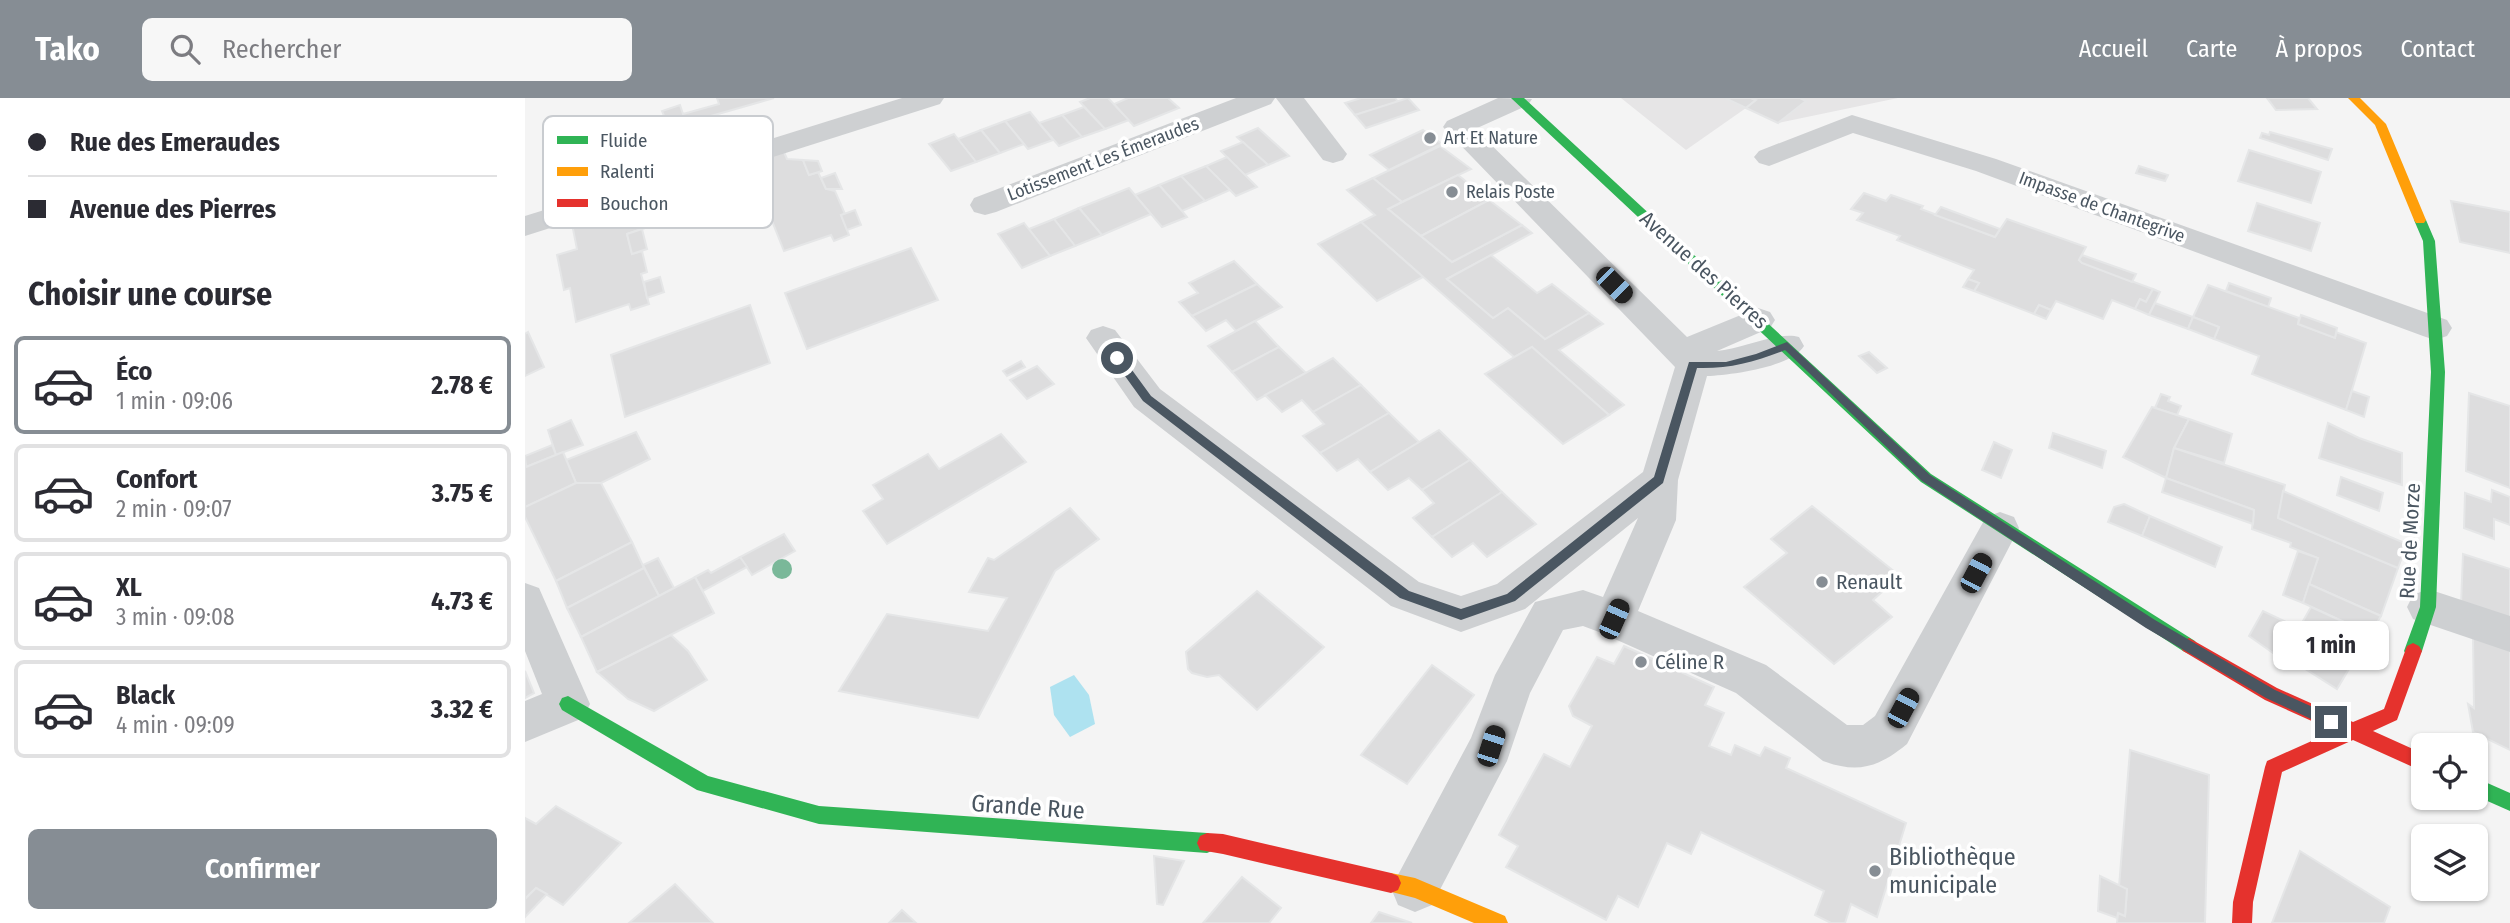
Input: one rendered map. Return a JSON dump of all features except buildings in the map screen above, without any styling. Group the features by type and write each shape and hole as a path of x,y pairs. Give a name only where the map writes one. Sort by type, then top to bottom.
{"street":[{"path":"773,148 930,98"},
{"name":"Lotissement Les Émeraudes","path":"985,205 1261,98"},
{"path":"1290,98 1333,154"},
{"name":"Avenue des Pierres","path":"1693,364 1457,127 1518,98 1926,478 2150,624 2271,694 2411,757"},
{"name":"Rue de Morze","path":"2242,923 2243,902 2274,767 2391,714 2428,607 2438,372 2429,241 2380,124 2354,98"},
{"name":"Impasse de Chantegrive","path":"1769,157 1852,124 1986,164 2435,328"},
{"path":"525,226 543,220"},
{"path":"1614,619 1657,520 1659,480 1699,345 1758,320"},
{"path":"1103,338 1147,398 1405,594 1461,614 1511,597 1659,480"},
{"path":"1693,364 1726,365 1787,346"},
{"path":"1415,888 1491,746 1510,689 1550,615 1583,608 1614,619 1751,680 1839,746 1871,746 1891,730 2000,528"},
{"path":"525,600 568,704 525,722"},
{"path":"2428,607 2510,634"},
{"name":"Grande Rue","path":"568,704 704,784 819,815 1223,844 1415,888 1498,923"},
{"path":"2488,792 2510,802"}],"shaded area":[{"path":"1621,98 1898,98 1778,123 1746,108 1686,150"}],"water":[{"path":"1074,675 1089,695 1095,724 1070,737 1054,715 1050,687"}],"traffic: fast":[{"path":"1517,98 1926,478 2189,646"},
{"path":"2413,651 2428,607 2438,372 2429,241 2420,220"},
{"path":"568,704 704,784 819,815 1207,843"},
{"path":"2488,792 2510,802"}],"traffic: slow":[{"path":"2354,98 2380,124 2420,220"},
{"path":"1391,883 1415,888 1498,923"}],"traffic: jam":[{"path":"2189,646 2271,694 2411,757"},
{"path":"2242,923 2243,902 2274,767 2391,714 2413,651"},
{"path":"1207,843 1223,844 1391,883"}],"place":[{"name":"Art Et Nature","path":"1430,138"},
{"name":"Relais Poste","path":"1452,192"},
{"name":"Renault","path":"1822,582"},
{"name":"Céline R","path":"1641,662"},
{"name":"Bibliothèque municipale","path":"1875,871"}],"route":[{"path":"1117,358 1147,398 1405,594 1461,614 1511,597 1659,480 1693,364 1726,365 1787,346 1926,478 2150,624 2271,694 2331,722"}]}
